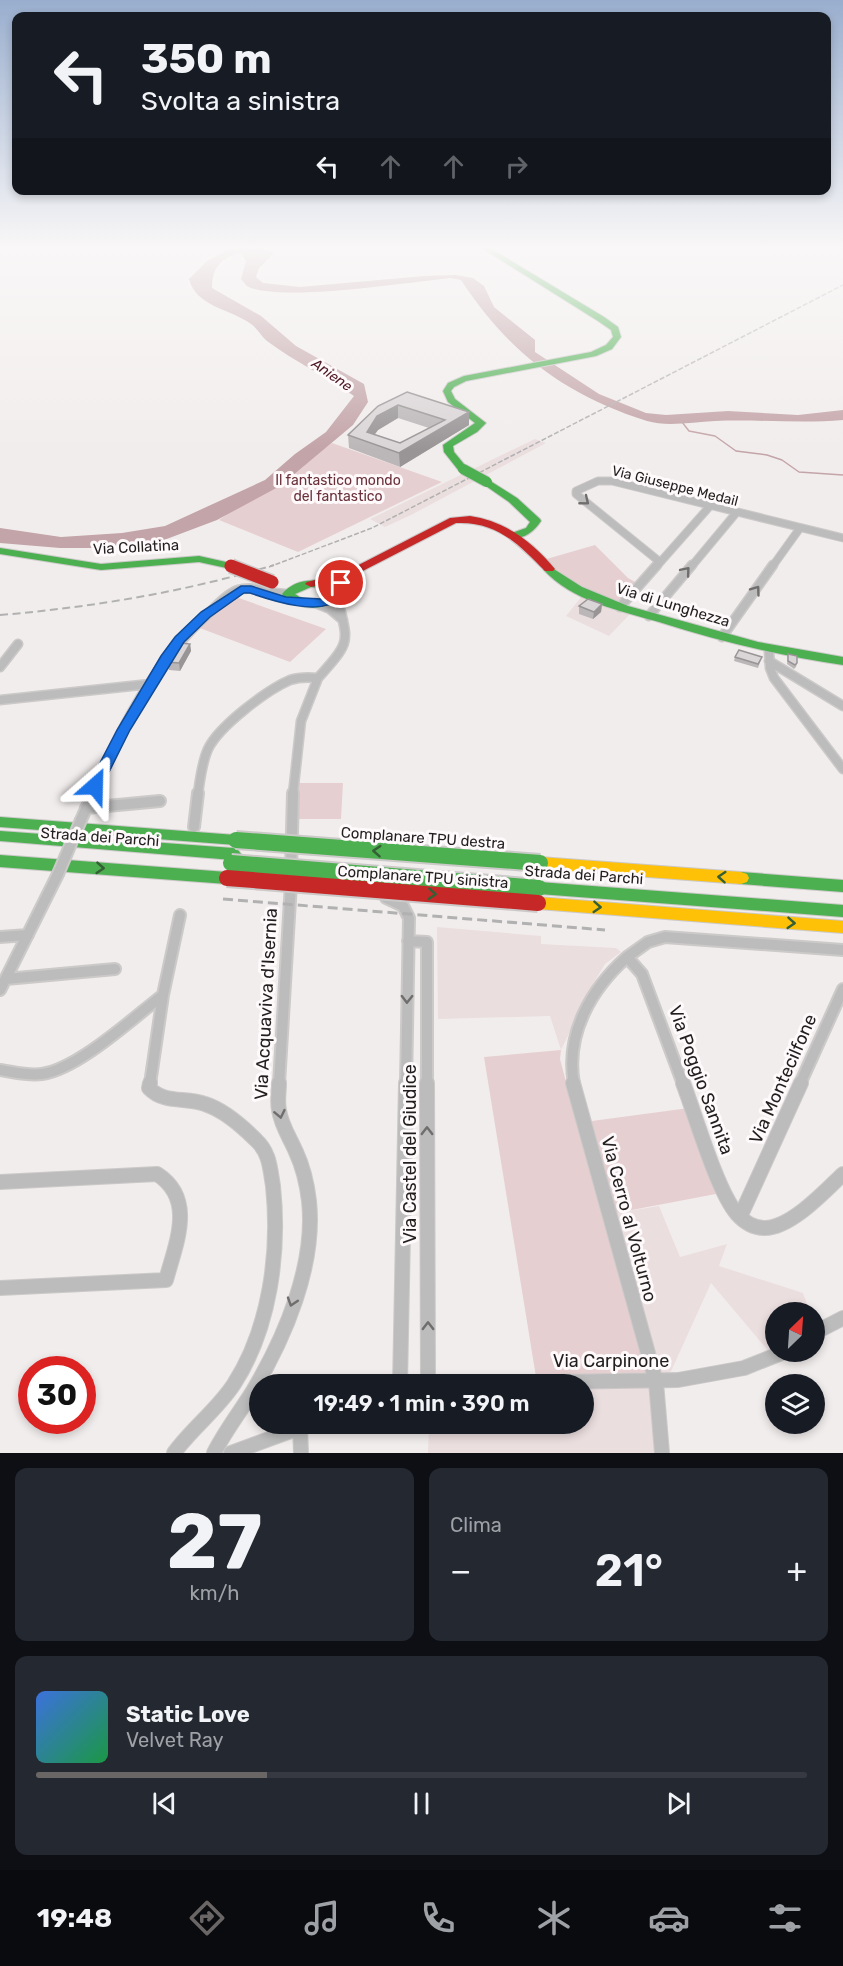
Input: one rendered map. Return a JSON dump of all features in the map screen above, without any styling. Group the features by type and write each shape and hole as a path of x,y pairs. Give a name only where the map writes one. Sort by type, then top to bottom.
{"main road":[{"path":"513,536 530,530 536,521 513,500 463,469 449,451 448,445 453,439 478,428 481,423 450,399 448,388 462,380 605,350 616,341 617,333 594,315"},
{"name":"Via Collatina","path":"0,551 101,567 196,560 212,561 297,591 347,575 450,522 464,518 488,520 513,536"},
{"name":"Via di Lunghezza","path":"513,536 573,588 620,607 722,638 769,656 843,661"},
{"name":"Via Collatina","path":"336,592 347,575"},
{"path":"329,586 336,592 329,602 315,603 297,591 329,586"},
{"name":"Complanare TPU destra","path":"0,822 236,840 539,876 843,886"},
{"name":"Strada dei Parchi","path":"0,836 232,859"},
{"name":"Strada dei Parchi","path":"0,845 539,876 843,901"},
{"name":"Complanare TPU sinistra","path":"0,861 843,927"},
{"name":"Strada dei Parchi","path":"539,876 843,911"}],"street":[{"name":"Via Giuseppe Medail","path":"660,562 576,494 576,491 597,482 610,480 843,538"},
{"path":"620,607 710,506"},
{"path":"649,616 736,513"},
{"path":"722,638 800,528"},
{"path":"251,589 275,599 297,591"},
{"path":"3,985 58,873 108,759 173,647 190,628 235,592 251,589 297,591"},
{"path":"336,592 344,620"},
{"path":"315,603 330,609 344,620"},
{"name":"Via Acquaviva d'Isernia","path":"214,1453 226,1430 252,1392 273,1352 295,1294 305,1252 309,1215 307,1192 302,1167 282,1123 278,1104 291,888 293,777 301,721 318,678 343,646 347,634 344,620"},
{"path":"0,666 18,644"},
{"path":"769,656 843,706"},
{"path":"769,656 774,678 843,770"},
{"path":"194,827 207,751 215,739 259,701 288,682 302,678 318,678"},
{"path":"0,700 150,684"},
{"path":"86,808 160,801"},
{"name":"Via Castel del Giudice","path":"291,888 396,901 408,911 400,1374"},
{"path":"174,1453 192,1430 223,1399 247,1358 264,1310 277,1218 268,1160 260,1144 215,1108 198,1102 158,1096 149,1088 163,995 180,915"},
{"path":"0,937 28,935"},
{"path":"627,957 648,942 665,937 843,950"},
{"name":"Via Castel del Giudice","path":"408,941 427,942 428,1374"},
{"name":"Via Cerro al Volturno","path":"627,957 605,977 583,1016 573,1043 570,1065 656,1382 662,1449"},
{"name":"Via Poggio Sannita","path":"627,957 642,974 723,1190 740,1217"},
{"path":"3,985 116,969"},
{"name":"Via Montecilfone","path":"740,1217 843,989"},
{"path":"0,1070 37,1074 55,1070 78,1057 163,995"},
{"path":"0,1182 157,1174 167,1178 175,1186 180,1201 180,1223 166,1280 0,1288"},
{"path":"740,1217 760,1229 780,1227 843,1174"},
{"path":"825,1327 843,1318"},
{"name":"Via Carpinone","path":"594,1381 656,1382 691,1379 733,1371 765,1361"},
{"path":"231,1453 283,1434"},
{"path":"302,1453 304,1434"}],"shaded area":[{"path":"535,439 546,443 411,515 385,527 370,519"},
{"path":"582,596 631,613 609,636 566,616"},
{"path":"437,927 541,936 541,944 616,948 621,952 605,964 561,1050 550,1016 438,1019"},
{"path":"659,1206 680,1257 727,1244 719,1266 803,1293 806,1302 765,1302 765,1347 711,1283 668,1378 660,1375 616,1213"},
{"path":"594,1384 653,1386 659,1453 428,1453 429,1434 594,1434"}],"green space":[{"name":"Il fantastico mondo del fantastico","path":"332,443 442,482 298,552 219,520"},
{"path":"595,545 628,578 637,583 618,604 572,585 543,560"},
{"path":"236,597 326,629 290,662 197,627"},
{"path":"299,783 343,783 341,819 295,819"},
{"path":"561,1050 560,1059 577,1123 689,1108 721,1193 616,1213 660,1375 536,1374 484,1057"}],"water":[{"name":"Aniene","path":"234,315 259,315 296,346 364,384 368,402 353,425 280,486 217,520 164,540 121,548 60,548 0,543 0,528 61,537 122,533 165,526 265,480 295,454 326,432 354,396 278,349 243,319"},
{"path":"486,315 504,315 535,340 535,352 599,394 646,413 666,415 728,411 798,415 843,410 843,420 715,421 672,424 647,421 590,398 565,384 541,368 498,329"}],"building":[{"path":"407,392 469,412 399,453 348,435 378,406","holes":["398,405 445,420 400,443 367,432 377,416"]},
{"path":"588,599 602,604 594,612 579,606"},
{"path":"181,643 190,644 179,663 167,662"},
{"path":"739,650 762,657 758,664 735,657"},
{"path":"788,654 797,656 795,665 788,661"}],"waterway":[{"path":"682,422 689,431 715,436 736,451 767,455 782,460 799,472 843,475"}],"railway":[{"path":"269,567 372,528 785,315"},
{"path":"0,615 70,608 173,591 274,565"},
{"path":"223,899 605,930"}],"traffic: fast":[{"path":"463,469 449,452 448,445 481,423 451,400 447,391 451,385 464,379 593,354 609,347 617,337 615,329 594,315"},
{"path":"463,469 487,482"},
{"path":"487,482 513,500 536,521 530,530 513,536"},
{"path":"0,551 101,567 199,559 231,566"},
{"path":"549,569 577,589 608,603 758,645 843,661"},
{"path":"336,591 324,585 305,584 288,594 299,602 318,604 336,597 336,591 347,575"},
{"path":"0,822 236,840"},
{"path":"0,836 233,854"},
{"path":"236,840 540,863"},
{"path":"0,861 227,878"},
{"path":"231,863 539,888"},
{"path":"741,878 843,886"},
{"path":"539,888 843,911"}],"traffic: slow":[{"path":"540,863 741,878"},
{"path":"538,903 843,927"}],"traffic: jam":[{"path":"311,584 347,575 454,520 470,519 496,525 518,540 549,569"},
{"path":"231,566 272,582"},
{"path":"227,878 538,903"}],"route":[{"path":"95,786 167,656 179,639 205,615 241,590 251,589 269,597 284,600 322,603 335,598 341,583"}]}
